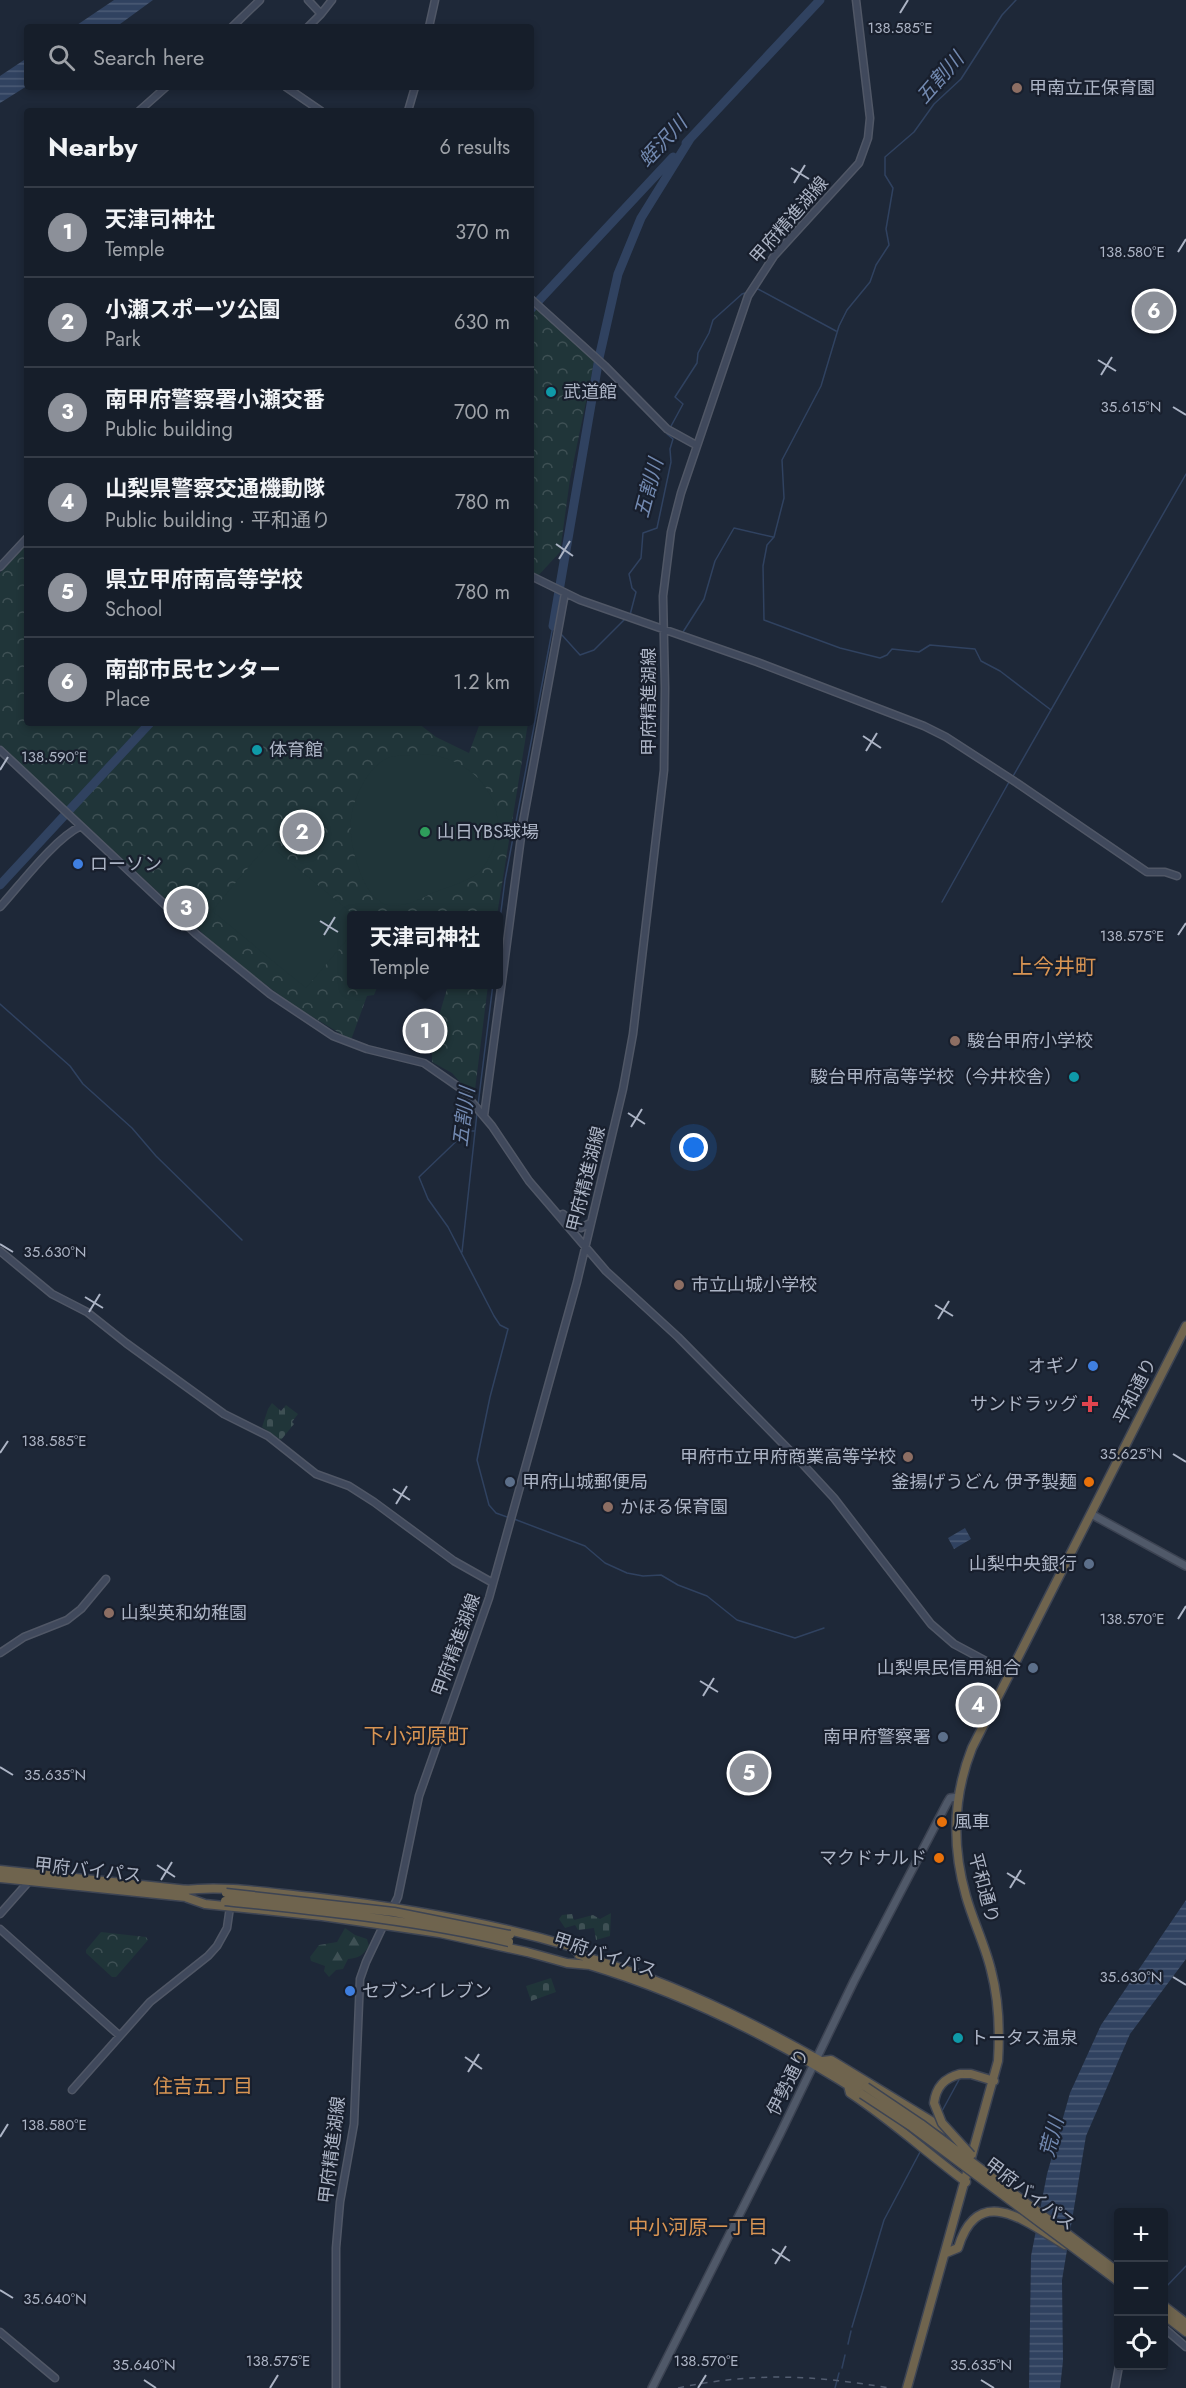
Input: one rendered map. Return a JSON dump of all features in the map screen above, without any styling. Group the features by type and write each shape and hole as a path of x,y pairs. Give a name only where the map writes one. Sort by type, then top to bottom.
{"highway":[{"name":"平和通り","path":"907,2388 994,2081 999,2038 992,1971 966,1898 959,1869 956,1831 959,1797 967,1761 1186,1326"},
{"name":"甲府バイパス","path":"0,1870 183,1893 227,1901 394,1912 584,1956 699,1999 818,2061 921,2124 1114,2268"},
{"name":"甲府バイパス","path":"0,1878 183,1893"},
{"path":"183,1893 211,1887 453,1916 569,1946 584,1956"},
{"path":"183,1893 205,1904 227,1901 384,1924 440,1933 527,1952 567,1964 591,1965"},
{"name":"甲府バイパス","path":"509,1938 591,1965 688,2002 818,2061 848,2085 864,2091 1114,2277"},
{"path":"818,2061 831,2060 975,2149"},
{"path":"994,2081 971,2074 950,2076 937,2090 934,2103 938,2117 959,2145 1019,2192 1022,2199"},
{"path":"848,2085 850,2093 877,2111 924,2151 966,2182"},
{"path":"946,2253 958,2248 967,2224 979,2214 987,2211 1012,2216 1095,2264"},
{"path":"1168,2309 1186,2323"},
{"path":"1165,2316 1186,2332"}],"main road":[{"path":"1091,1514 1186,1566"},
{"name":"伊勢通り","path":"652,2388 818,2061 854,1981 947,1803 950,1798 959,1797"}],"street":[{"path":"235,24 260,0"},
{"path":"308,0 321,14"},
{"path":"311,24 332,0"},
{"path":"430,24 435,0"},
{"name":"甲府精進湖線","path":"336,2388 336,2248 340,2202 354,2124 360,1978 398,1897 419,1796 493,1583 591,1222 629,1059 664,759 663,596 670,538 696,445 748,296 774,256 855,167 863,155 870,130 870,118 856,0"},
{"path":"142,108 163,90"},
{"path":"290,90 317,108"},
{"path":"409,108 414,90"},
{"path":"534,301 670,431 696,445"},
{"path":"0,567 24,541"},
{"path":"534,578 561,592 924,726 946,737 1017,783 1148,872 1165,872 1177,876"},
{"path":"503,968 523,822 558,636 561,592"},
{"path":"0,750 196,934 270,994 333,1036 353,1045 424,1063 460,1088 483,1115 529,1181 614,1278 678,1337 834,1498 932,1624 954,1644 1010,1674"},
{"path":"0,907 72,830 81,826"},
{"path":"483,1115 500,989"},
{"path":"557,1211 566,1215 581,1228 591,1222"},
{"path":"0,1251 52,1294 87,1312 224,1414 268,1436 316,1474 349,1486 454,1561 493,1583"},
{"path":"0,1653 24,1637 67,1620 81,1609 106,1579"},
{"path":"0,1914 36,1874"},
{"path":"72,2090 150,2002 208,1956 217,1946 227,1928 227,1901"},
{"path":"0,1929 120,2036"},
{"path":"1168,2331 1186,2347"},
{"path":"0,2332 55,2378"},
{"path":"1115,2388 1118,2370"}],"green space":[{"path":"534,304 595,358 570,479 560,552 537,577 534,575"},
{"path":"24,547 24,726 422,726 436,737 469,753 479,726 528,726 498,911 347,911 347,989 376,989 374,995 367,996 351,1040 293,1005 227,956 0,745 0,573"},
{"name":"山日YBS球場","path":"437,756 456,763 472,773 484,786 493,801 497,818 497,836 491,854 477,874 412,902 394,906 379,901 364,881 352,841 351,819 358,793 374,768 390,757"},
{"path":"268,844 349,911 347,911 347,940 306,988 212,911"},
{"path":"447,989 488,989 474,1098 452,1073 432,1062 432,1040"},
{"path":"272,1403 281,1411 286,1405 298,1414 292,1422 294,1424 281,1440 262,1427"},
{"path":"611,1913 610,1936 596,1940 594,1928 578,1930 575,1925 565,1928 559,1919 562,1915 572,1914 574,1920 593,1915 600,1919"},
{"path":"345,1928 367,1939 369,1946 361,1955 348,1959 343,1969 336,1970 329,1977 324,1971 325,1966 311,1961 310,1957 319,1945 337,1942"},
{"path":"101,1932 146,1937 148,1940 116,1977 112,1977 86,1953"},
{"path":"551,1978 556,1992 531,2001 526,1986"}],"water":[{"path":"114,0 153,0 120,24 78,24"},
{"path":"24,60 24,88 0,103 0,76"},
{"path":"965,1528 971,1539 954,1549 948,1538"},
{"path":"1186,1900 1186,1959 1130,2034 1086,2136 1062,2280 1063,2361 1060,2388 1029,2388 1031,2256 1047,2174 1070,2093 1101,2025"}],"waterway":[{"name":"蛭沢川","path":"686,143 820,0"},
{"name":"五割川","path":"1016,0 1002,15 961,79 934,104 914,132 885,157 885,175 893,188 886,229 889,245 876,265 870,282 847,310 839,326 821,386 782,460 784,498 774,537 767,545 763,566 764,620 840,648 880,658 892,649 919,652 930,645 975,649 981,661 1000,671 1051,710"},
{"path":"553,626 599,358 618,274 641,218 690,139"},
{"name":"蛭沢川","path":"534,306 673,157"},
{"name":"五割川","path":"755,290 758,289 836,331"},
{"name":"五割川","path":"670,428 683,404 675,397 697,363 698,353 713,320 742,294 748,292"},
{"name":"五割川","path":"630,615 636,592 632,588 629,574 641,558 643,533 657,528 671,462 670,449 673,439 667,434 668,432"},
{"path":"1012,778 1186,474"},
{"name":"五割川","path":"683,632 704,599 715,561 734,528 773,537"},
{"name":"五割川","path":"561,634 580,655 594,650 626,618"},
{"name":"五割川","path":"501,911 553,626 555,629"},
{"name":"蛭沢川","path":"0,885 147,726"},
{"path":"942,902 1009,782"},
{"name":"五割川","path":"478,1105 492,989"},
{"path":"0,1004 70,1066 83,1084 132,1128 156,1156 242,1240"},
{"name":"五割川","path":"462,1252 477,1113"},
{"path":"475,1131 467,1131 419,1177 428,1199 448,1227 494,1316 500,1325 508,1329 490,1397 477,1460 489,1505 496,1513 510,1518"},
{"path":"514,1519 585,1546 605,1563 627,1573 643,1576 661,1575 678,1585 707,1596 737,1620 795,1638 824,1628"},
{"path":"942,2111 960,2078"},
{"path":"852,2327 884,2220 920,2152"},
{"path":"1168,2285 1186,2266"},
{"path":"848,2344 851,2331"},
{"path":"842,2368 845,2355"},
{"path":"835,2388 839,2373"}],"railway":[{"path":"678,2388 732,2379 784,2377 835,2380 889,2388"}],"place":[{"name":"甲南立正保育園","path":"1017,88"},
{"name":"南部市民センター","path":"1154,311"},
{"name":"武道館","path":"551,392"},
{"name":"体育館","path":"257,750"},
{"name":"小瀬スポーツ公園","path":"302,832"},
{"name":"山日YBS球場","path":"425,832"},
{"name":"ローソン","path":"78,864"},
{"name":"南甲府警察署小瀬交番","path":"186,908"},
{"name":"天津司神社","path":"425,1031"},
{"name":"駿台甲府小学校","path":"955,1041"},
{"name":"駿台甲府高等学校（今井校舎）","path":"1074,1077"},
{"name":"市立山城小学校","path":"679,1285"},
{"name":"オギノ","path":"1093,1366"},
{"name":"サンドラッグ","path":"1090,1404"},
{"name":"甲府市立甲府商業高等学校","path":"908,1457"},
{"name":"甲府山城郵便局","path":"510,1482"},
{"name":"釜揚げうどん 伊予製麺","path":"1089,1482"},
{"name":"かほる保育園","path":"608,1507"},
{"name":"山梨中央銀行","path":"1089,1564"},
{"name":"山梨英和幼稚園","path":"109,1613"},
{"name":"山梨県民信用組合","path":"1033,1668"},
{"name":"山梨県警察交通機動隊","path":"978,1705"},
{"name":"南甲府警察署","path":"943,1737"},
{"name":"県立甲府南高等学校","path":"749,1773"},
{"name":"風車","path":"942,1822"},
{"name":"マクドナルド","path":"939,1858"},
{"name":"セブン-イレブン","path":"350,1991"},
{"name":"トータス温泉","path":"958,2038"}],"district":[{"name":"上今井町","path":"1054,967"},
{"name":"下小河原町","path":"416,1736"},
{"name":"住吉五丁目","path":"203,2086"},
{"name":"中小河原一丁目","path":"698,2227"}],"water label":[{"name":"荒川","path":"1052,2137"}]}
